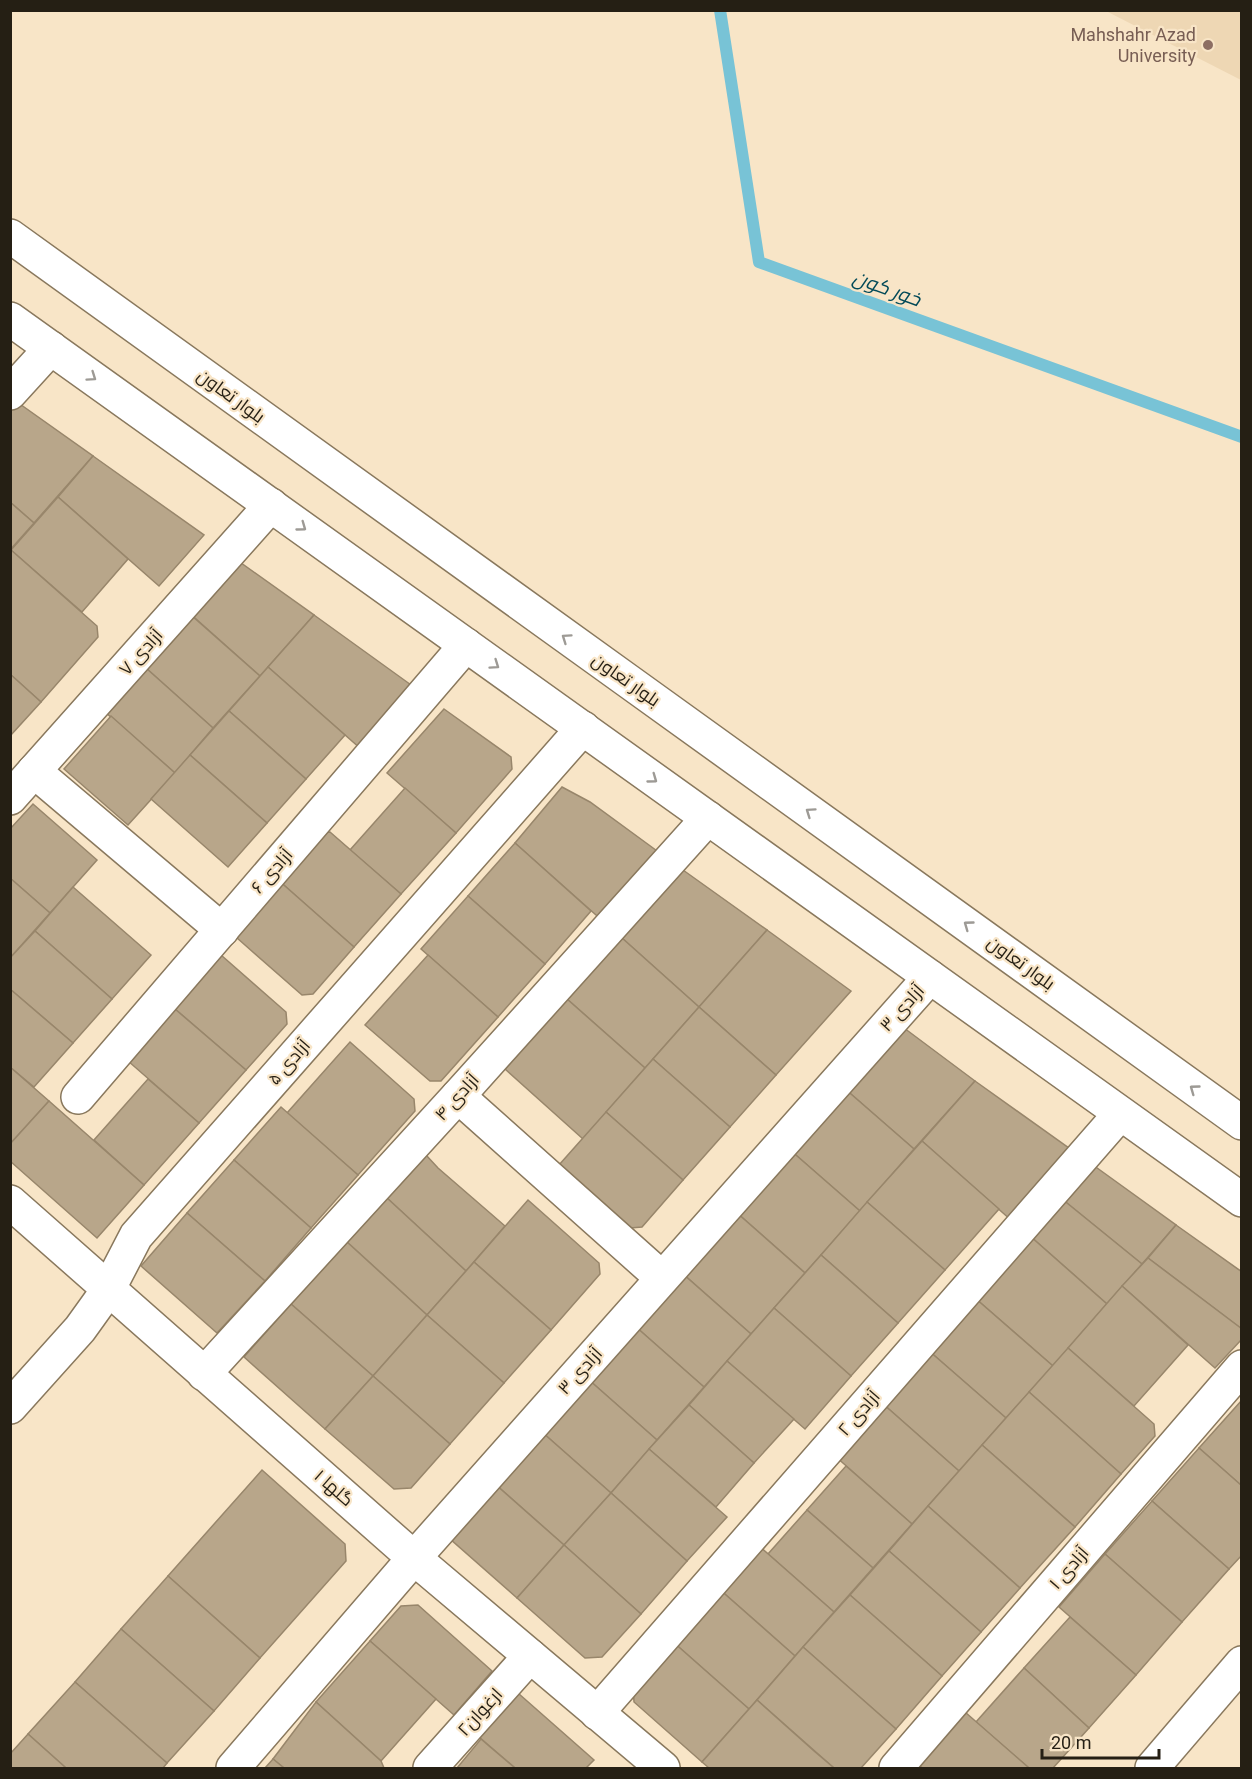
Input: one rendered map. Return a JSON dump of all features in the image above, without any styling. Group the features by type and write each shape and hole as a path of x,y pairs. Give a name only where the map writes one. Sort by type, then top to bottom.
{"street":[{"name":"بلوار تعاون","path":"10,237 1242,1124"},
{"path":"10,319 1242,1200"},
{"path":"10,393 51,348"},
{"name":"آزادی ۷","path":"10,798 271,505"},
{"name":"آزادی ۶","path":"78,1097 466,645"},
{"name":"آزادی ۵","path":"10,1407 80,1329 108,1290 136,1236 583,728"},
{"path":"34,771 222,930"},
{"name":"آزادی ۴","path":"204,1374 708,818"},
{"name":"آزادی ۳","path":"233,1768 414,1558 930,977"},
{"path":"458,1096 662,1278"},
{"name":"آزادی ۲","path":"597,1713 1120,1114"},
{"name":"گلها ۱","path":"10,1202 414,1558 663,1768"},
{"name":"آزادی ۱","path":"896,1768 1242,1367"},
{"name":"ارغوان۲","path":"430,1768 530,1656"},
{"path":"1152,1768 1242,1662"}],"shaded area":[{"name":"Mahshahr Azad University","path":"1106,11 1241,11 1241,80"}],"building":[{"path":"10,397 93,456 34,523 10,502"},
{"path":"93,456 204,535 159,586 58,497"},
{"path":"58,497 128,559 82,612 11,550"},
{"path":"10,502 34,523 10,550"},
{"path":"11,550 97,626 98,637 41,702 10,674"},
{"path":"223,550 314,615 260,676 177,602"},
{"path":"183,608 260,676 213,728 137,660"},
{"path":"314,615 425,695 370,757 268,667"},
{"path":"137,660 213,728 175,773 97,705"},
{"path":"268,667 345,735 306,779 229,711"},
{"path":"10,674 41,702 10,736"},
{"path":"444,709 511,757 512,769 456,833 387,773"},
{"path":"229,711 306,779 267,823 190,755"},
{"path":"111,716 175,773 128,825 64,769"},
{"path":"190,755 267,823 228,867 151,799"},
{"path":"562,787 590,802 664,856 605,923 515,843"},
{"path":"405,788 456,833 401,894 350,850"},
{"path":"33,804 97,860 50,913 10,878 10,829"},
{"path":"330,832 401,894 354,947 277,879 319,833"},
{"path":"515,843 591,911 545,964 468,896"},
{"path":"683,870 767,930 699,1007 622,938"},
{"path":"10,878 50,913 10,958"},
{"path":"277,879 354,947 313,994 302,995 237,938 236,926"},
{"path":"73,887 151,955 112,999 35,931"},
{"path":"468,896 545,964 498,1017 421,949"},
{"path":"767,930 851,991 776,1075 699,1007"},
{"path":"35,931 112,999 73,1043 10,989 10,958"},
{"path":"622,938 699,1007 645,1068 567,999"},
{"path":"221,955 286,1012 287,1024 246,1070 168,1003"},
{"path":"428,955 498,1017 441,1081 430,1081 365,1025"},
{"path":"10,989 73,1043 34,1087 10,1067"},
{"path":"567,999 645,1068 583,1139 505,1069"},
{"path":"168,1003 246,1070 199,1123 128,1061"},
{"path":"699,1007 776,1075 730,1127 653,1059"},
{"path":"892,1019 975,1081 914,1149 836,1081"},
{"path":"350,1042 414,1099 415,1111 358,1175 287,1113"},
{"path":"653,1059 730,1127 683,1180 606,1112"},
{"path":"10,1067 49,1101 10,1144"},
{"path":"148,1079 199,1123 144,1185 94,1140"},
{"path":"836,1081 914,1149 860,1211 789,1149"},
{"path":"975,1081 1073,1151 1012,1221 922,1141"},
{"path":"49,1101 144,1185 97,1238 10,1161 10,1144"},
{"path":"281,1107 358,1175 311,1228 234,1160"},
{"path":"606,1112 683,1180 642,1227 630,1228 559,1165"},
{"path":"922,1141 999,1209 945,1270 867,1202"},
{"path":"789,1149 860,1211 805,1273 728,1205"},
{"path":"426,1155 505,1226 466,1271 387,1198"},
{"path":"234,1160 311,1228 265,1281 187,1213"},
{"path":"1093,1165 1176,1225 1142,1264 1062,1199"},
{"path":"387,1198 466,1271 427,1315 347,1242"},
{"path":"1062,1199 1142,1264 1107,1304 1030,1236"},
{"path":"528,1200 599,1263 600,1274 551,1330 474,1262"},
{"path":"867,1202 945,1270 898,1323 821,1255"},
{"path":"728,1205 805,1273 751,1334 674,1266"},
{"path":"187,1213 265,1281 217,1333 141,1266"},
{"path":"1176,1225 1242,1272 1242,1329 1148,1258"},
{"path":"1030,1236 1107,1304 1053,1366 975,1298"},
{"path":"347,1242 427,1315 373,1376 291,1304"},
{"path":"821,1255 898,1323 851,1376 774,1308"},
{"path":"1148,1258 1242,1329 1242,1339 1215,1368 1122,1286"},
{"path":"474,1262 551,1330 504,1383 427,1315"},
{"path":"674,1266 751,1334 704,1387 627,1319"},
{"path":"1122,1286 1188,1345 1134,1406 1068,1348"},
{"path":"975,1298 1053,1366 1006,1418 928,1350"},
{"path":"291,1304 373,1376 325,1429 244,1357"},
{"path":"774,1308 851,1376 805,1429 727,1361"},
{"path":"427,1315 504,1383 450,1444 373,1376"},
{"path":"627,1319 704,1387 657,1440 580,1372"},
{"path":"1068,1348 1154,1424 1155,1436 1121,1474 1029,1392"},
{"path":"928,1350 1006,1418 959,1471 882,1403"},
{"path":"727,1361 794,1419 754,1463 689,1405"},
{"path":"580,1372 657,1440 611,1493 534,1425"},
{"path":"373,1376 450,1444 411,1488 394,1489 325,1429"},
{"path":"1029,1392 1121,1474 1075,1527 982,1445"},
{"path":"1242,1400 1242,1486 1199,1448"},
{"path":"882,1403 959,1471 912,1524 835,1456"},
{"path":"689,1405 754,1463 716,1507 649,1449"},
{"path":"534,1425 611,1493 564,1545 487,1477"},
{"path":"982,1445 1075,1527 1020,1588 928,1506"},
{"path":"1199,1448 1242,1486 1242,1555 1229,1569 1152,1501"},
{"path":"649,1449 727,1517 687,1561 611,1493"},
{"path":"846,1466 912,1524 873,1568 807,1510"},
{"path":"262,1470 345,1544 346,1561 260,1658 168,1576"},
{"path":"487,1477 564,1545 517,1598 449,1538"},
{"path":"611,1493 687,1561 641,1614 564,1545"},
{"path":"1152,1501 1229,1569 1182,1622 1105,1554"},
{"path":"928,1506 1020,1588 981,1632 889,1551"},
{"path":"807,1510 873,1568 834,1612 768,1554"},
{"path":"757,1544 834,1612 795,1656 718,1588"},
{"path":"564,1545 641,1614 602,1657 585,1658 517,1598"},
{"path":"889,1551 981,1632 942,1676 850,1595"},
{"path":"1105,1554 1182,1622 1136,1675 1059,1607"},
{"path":"168,1576 260,1658 214,1711 121,1629"},
{"path":"718,1588 795,1656 749,1709 672,1641"},
{"path":"850,1595 942,1676 896,1729 803,1647"},
{"path":"418,1605 492,1671 454,1715 370,1641 401,1606"},
{"path":"1070,1617 1136,1675 1089,1728 1024,1668"},
{"path":"121,1629 214,1711 167,1763 75,1682"},
{"path":"370,1641 436,1699 381,1761 316,1702"},
{"path":"672,1641 749,1709 702,1762 634,1702 633,1684"},
{"path":"803,1647 896,1729 861,1768 834,1768 757,1700"},
{"path":"1024,1668 1089,1728 1053,1768 1029,1768 976,1722"},
{"path":"75,1682 167,1763 163,1768 66,1768 28,1734"},
{"path":"510,1686 594,1760 586,1768 515,1768 471,1730"},
{"path":"757,1700 834,1768 709,1768 702,1762"},
{"path":"316,1702 381,1761 384,1768 284,1768 273,1759"},
{"path":"965,1712 1029,1768 922,1768 919,1765"},
{"path":"28,1734 66,1768 10,1768 10,1754"},
{"path":"481,1739 489,1746 515,1768 457,1768"},
{"path":"273,1759 284,1768 265,1768"}],"waterway":[{"name":"خور کون","path":"720,10 759,262 1242,437"}],"place":[{"name":"Mahshahr Azad University","path":"1208,45"}]}
